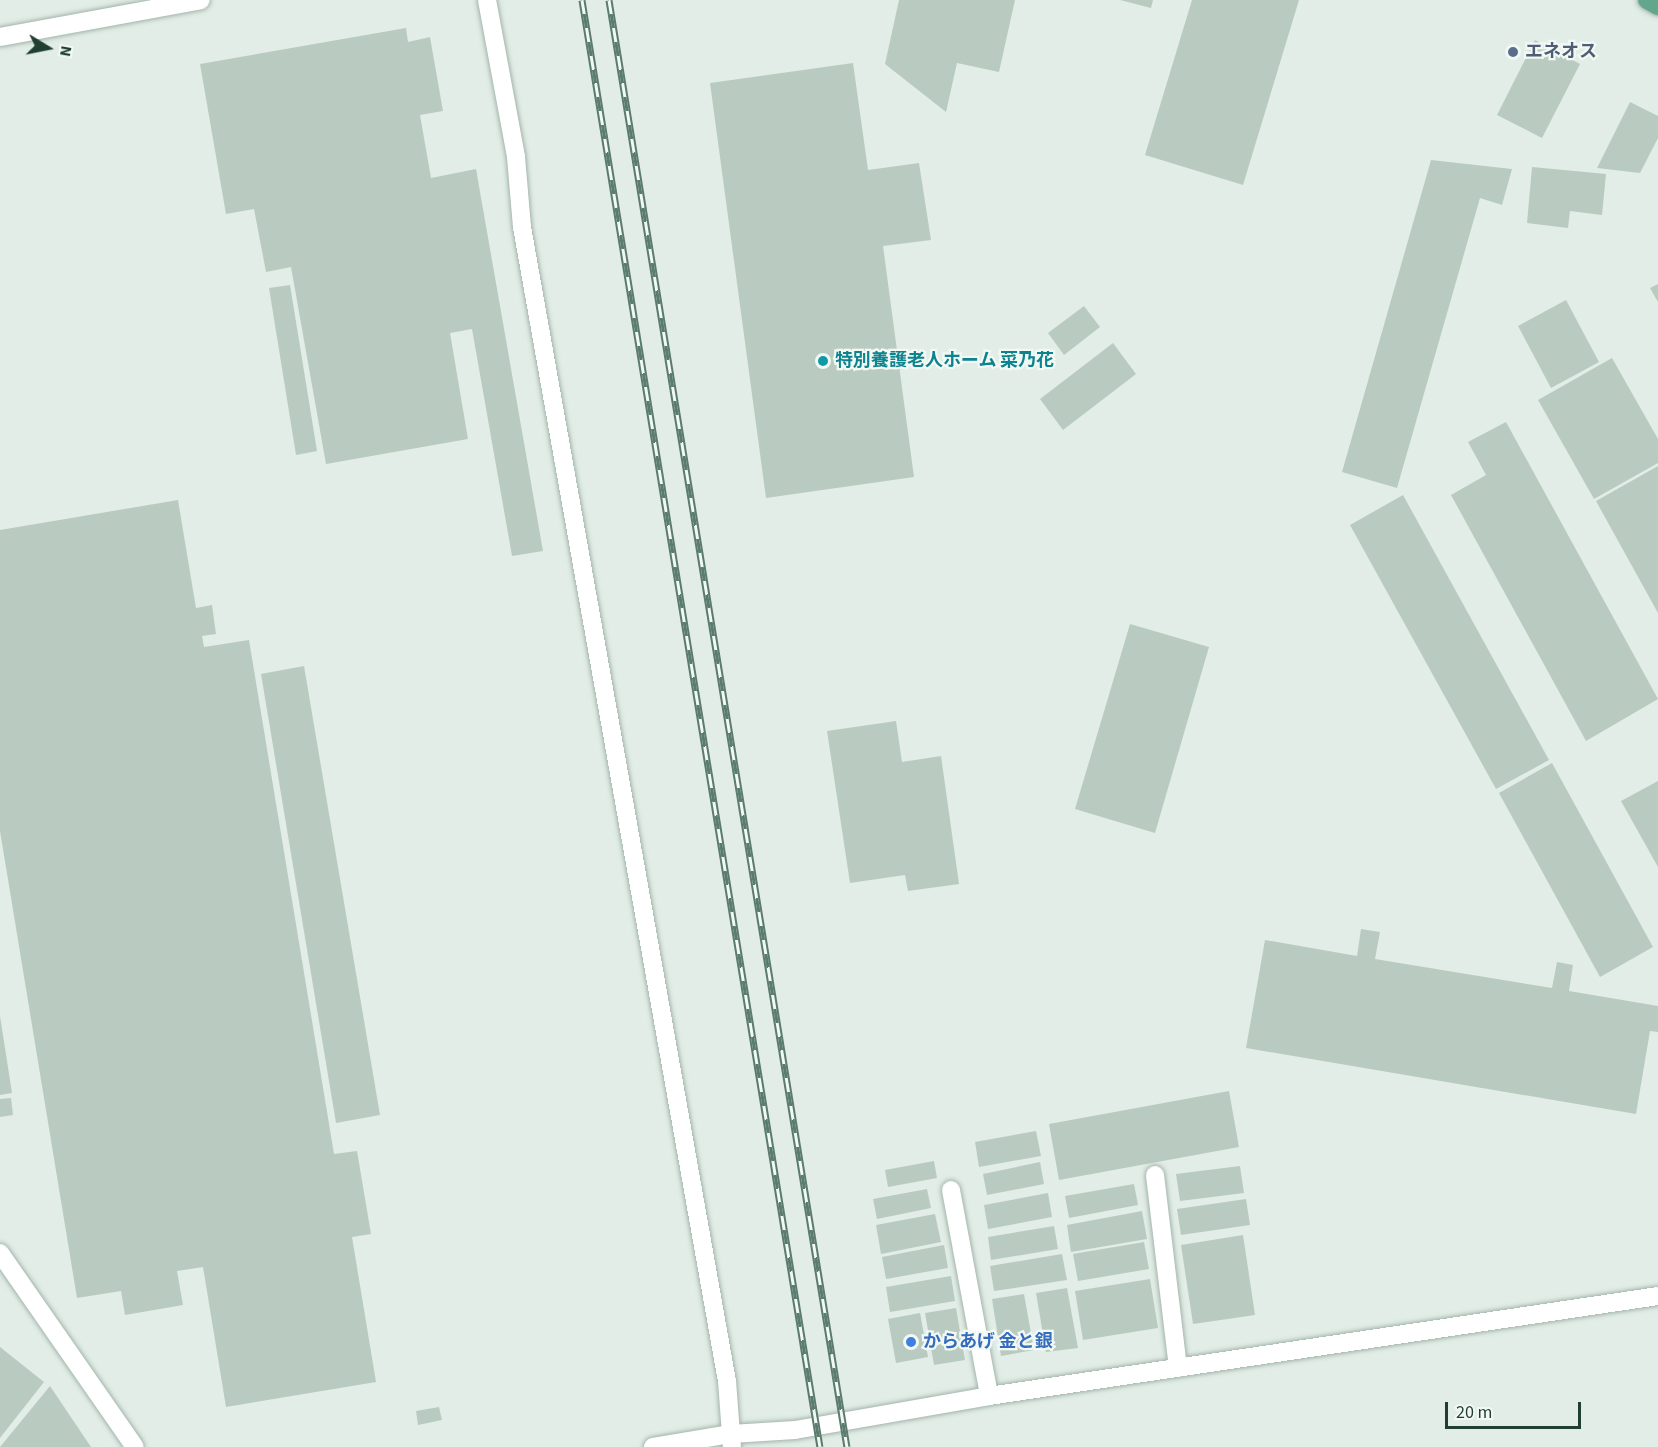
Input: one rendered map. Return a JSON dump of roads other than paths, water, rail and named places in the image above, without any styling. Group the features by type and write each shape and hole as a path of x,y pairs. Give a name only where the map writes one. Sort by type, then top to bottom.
{"main road":[{"path":"1647,0 1658,6"}],"street":[{"path":"0,37 201,0"},
{"path":"487,0 516,157 522,227 727,1381 731,1440"},
{"path":"1155,1175 1178,1368"},
{"path":"951,1190 989,1396"},
{"path":"0,1253 135,1447"},
{"path":"653,1447 731,1440 989,1396 1658,1296"}],"railway":[{"path":"582,0 820,1447"},
{"path":"609,0 847,1447"}],"place":[{"name":"エネオス","path":"1513,52"},
{"name":"特別養護老人ホーム 菜乃花","path":"823,361"},
{"name":"からあげ 金と銀","path":"911,1342"}]}
